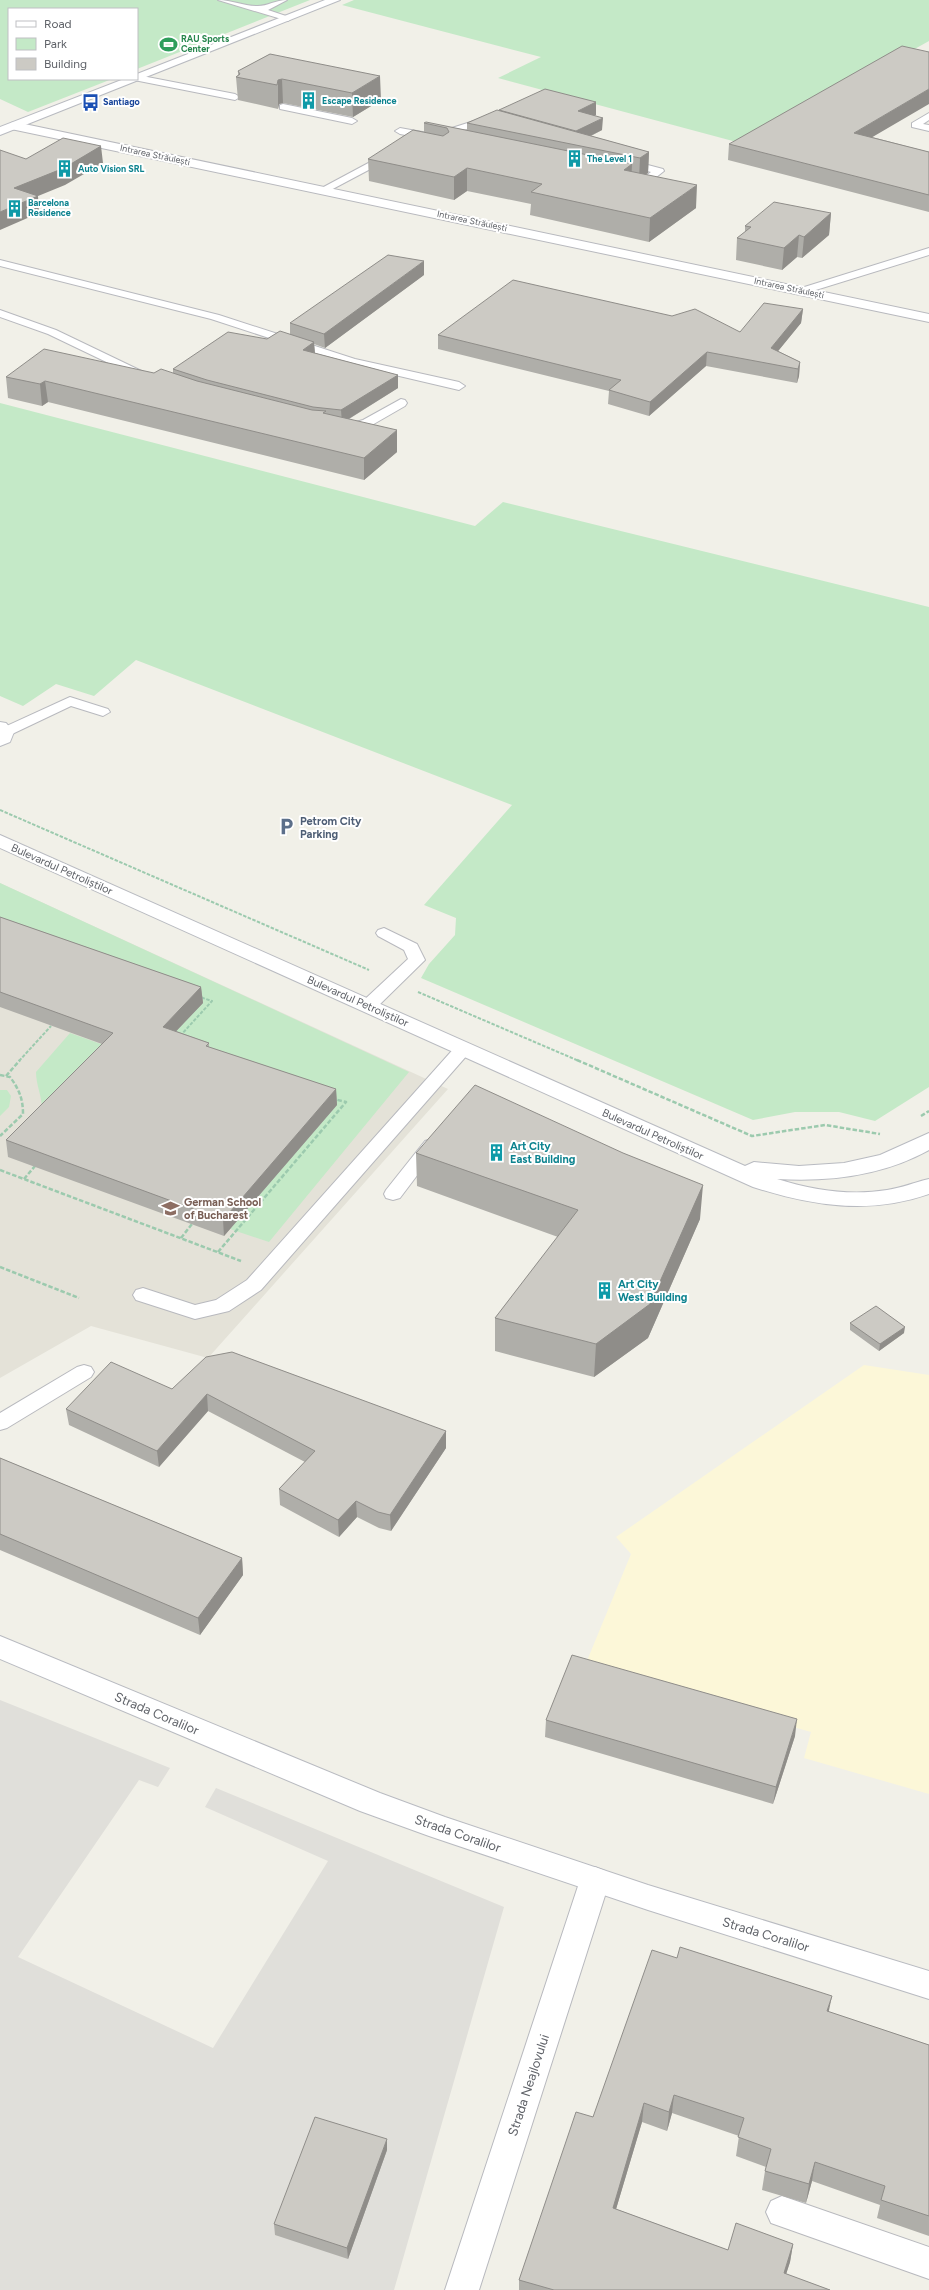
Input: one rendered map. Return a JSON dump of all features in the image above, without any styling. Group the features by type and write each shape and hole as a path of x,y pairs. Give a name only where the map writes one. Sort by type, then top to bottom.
{"street":[{"path":"138,78 335,0"},
{"path":"0,131 131,80"},
{"name":"Intrarea Străulești","path":"15,126 929,318"},
{"name":"Bulevardul Petroliștilor","path":"0,841 369,1005 761,1182 812,1196 860,1200 890,1198 929,1186"},
{"name":"Bulevardul Petroliștilor","path":"715,1162 784,1174 838,1172 896,1156 929,1140"},
{"path":"838,1172 890,1198"},
{"name":"Strada Coralilor","path":"0,1647 370,1802 595,1880 929,1985"},
{"name":"Strada Neajlovului","path":"462,2290 595,1880"},
{"path":"782,2212 929,2263"}],"lane":[{"path":"222,0 288,18"},
{"path":"255,9 265,8 283,0"},
{"path":"138,78 235,97"},
{"path":"283,107 352,121"},
{"path":"929,116 914,125 929,128"},
{"path":"414,144 480,127 470,137"},
{"path":"400,131 445,143"},
{"path":"323,190 399,149"},
{"path":"615,159 659,171 641,184 618,179"},
{"path":"802,291 929,251"},
{"path":"0,263 215,317 259,330 312,350 352,362 459,386"},
{"path":"0,313 52,332 114,360 159,383"},
{"path":"336,428 343,429 377,420 401,403"},
{"path":"2,733 70,701 103,712"},
{"path":"369,1005 417,960 411,947 384,933"},
{"path":"143,1295 195,1312 222,1306 254,1285 464,1049"},
{"path":"393,1194 440,1135"},
{"path":"0,1422 84,1372"}],"path":[{"path":"0,810 752,1136 762,1136 799,1127 826,1124 869,1133 885,1134"},
{"path":"178,1038 212,1001 199,996"},
{"path":"6,1076 51,1026"},
{"path":"0,1075 10,1077 20,1090 23,1101 23,1114 0,1136"},
{"path":"218,1252 346,1102 331,1098"},
{"path":"917,1118 929,1111"},
{"path":"24,1179 35,1166"},
{"path":"0,1170 243,1262"},
{"path":"181,1238 192,1224"},
{"path":"0,1267 79,1298"}],"shaded area":[{"name":"German School of Bucharest","path":"0,883 448,1089 208,1358 91,1326 0,1378"},
{"path":"0,1700 170,1768 158,1787 139,1780 18,1957 213,2048 328,1861 205,1807 216,1788 504,1907 394,2290 0,2290"}],"green space":[{"name":"RAU Sports Center","path":"0,0 310,0 138,69 138,8 8,8 8,80 109,80 28,112 0,99"},
{"path":"354,0 929,0 929,41 744,144 498,78 541,57 342,5"},
{"path":"0,403 475,526 503,502 929,607 929,1087 875,1121 839,1112 795,1112 753,1120 421,978 429,964 455,935 456,918 424,905 512,805 136,660 94,696 56,684 23,706 0,696"},
{"path":"0,883 409,1072 269,1242 230,1229 336,1105 165,1043 202,1003 0,932"},
{"path":"70,1033 115,1049 42,1109 36,1072"},
{"path":"0,1090 7,1090 11,1096 9,1107 0,1116"}],"sand":[{"path":"864,1365 929,1375 929,1794 804,1758 811,1732 584,1668 631,1554 616,1537"}],"building":[{"path":"902,46 929,52 929,89 854,133 929,152 929,195 729,144"},
{"path":"270,54 380,76 352,93 282,79 278,80 277,85 236,77 240,74 238,71"},
{"path":"545,89 596,102 578,111 603,118 576,131 499,110"},
{"path":"497,110 649,152 640,158 467,123"},
{"path":"426,122 632,164 624,170 697,185 650,218 531,192 542,184 467,168 454,177 368,159 413,130 443,136 449,132 447,128 424,123"},
{"path":"63,138 101,146 64,168 14,188 38,196 0,212 0,150 26,159"},
{"path":"774,202 831,213 804,237 799,235 784,248 737,238 751,227 745,226"},
{"path":"388,255 424,261 324,334 290,323"},
{"path":"513,280 672,316 695,309 740,332 764,303 803,309 771,348 800,362 798,369 707,352 650,402 609,390 621,380 438,335"},
{"path":"280,331 314,342 303,350 398,375 341,410 313,407 207,380 173,369 228,332 267,339"},
{"path":"44,349 154,373 161,369 197,381 312,410 326,411 323,413 397,430 364,458 45,381 40,384 6,377"},
{"path":"0,917 201,987 163,1027 209,1043 206,1046 336,1089 223,1220 6,1140 113,1033 0,992"},
{"path":"475,1085 623,1153 703,1185 650,1304 596,1344 495,1318 578,1210 416,1153"},
{"path":"876,1306 905,1327 880,1344 850,1323"},
{"path":"232,1352 446,1431 390,1515 378,1512 356,1501 338,1520 279,1489 315,1451 207,1394 157,1451 66,1409 111,1362 172,1389 206,1357"},
{"path":"0,1458 242,1558 198,1618 0,1534"},
{"path":"572,1655 797,1719 776,1787 546,1720"},
{"path":"680,1947 832,1996 827,2011 929,2045 929,2216 881,2200 885,2186 815,2162 809,2184 765,2171 771,2149 738,2137 744,2118 674,2095 669,2112 644,2103 613,2208 728,2250 736,2223 793,2244 784,2273 830,2290 554,2290 519,2280 576,2112 593,2117 652,1950 677,1958"},
{"path":"315,2117 387,2139 347,2248 274,2224"}],"place":[{"name":"RAU Sports Center","path":"168,44"},
{"name":"Escape Residence","path":"309,101"},
{"name":"Santiago","path":"90,102"},
{"name":"The Level 1","path":"574,159"},
{"name":"Auto Vision SRL","path":"65,169"},
{"name":"Barcelona Residence","path":"15,208"},
{"name":"Petrom City Parking","path":"287,827"},
{"name":"Art City East Building","path":"497,1152"},
{"name":"German School of Bucharest","path":"171,1208"},
{"name":"Art City West Building","path":"605,1290"}]}
